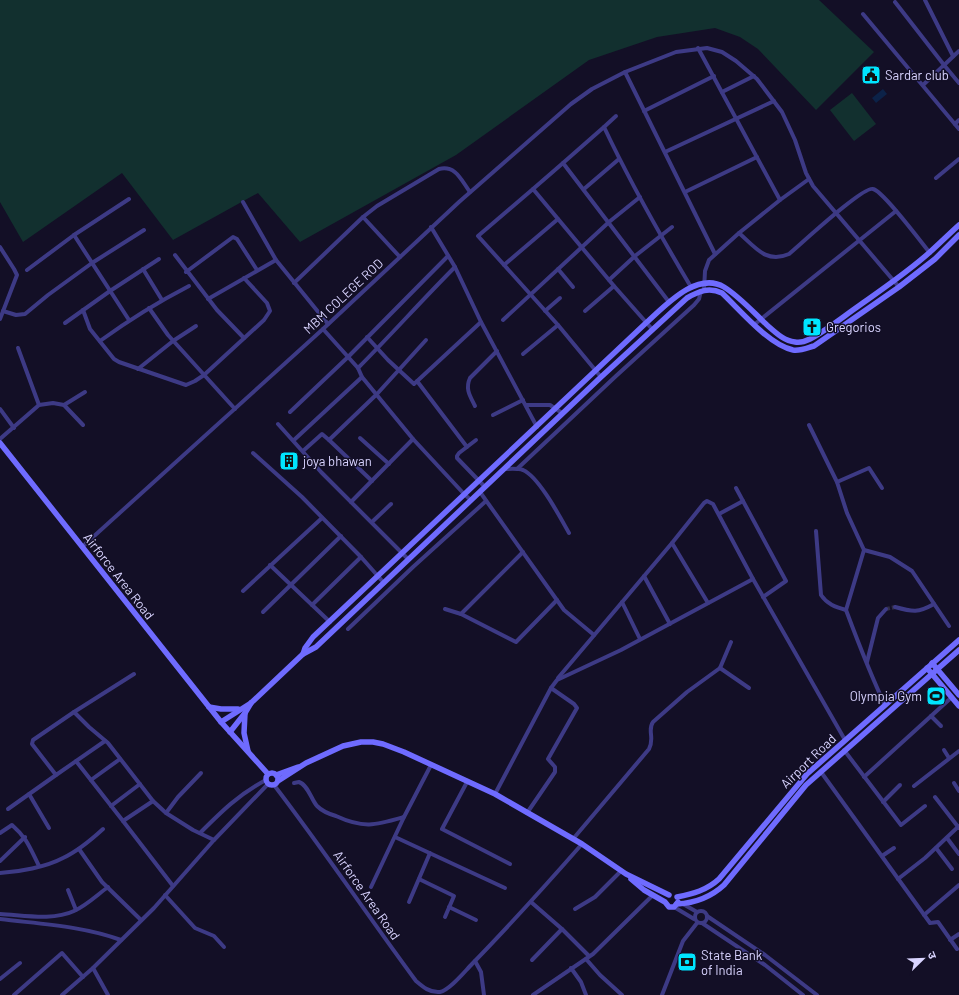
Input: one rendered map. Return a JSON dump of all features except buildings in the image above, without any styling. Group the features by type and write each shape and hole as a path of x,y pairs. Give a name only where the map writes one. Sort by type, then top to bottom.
{"street":[{"path":"925,0 953,56"},
{"path":"895,2 959,83"},
{"path":"863,14 959,129"},
{"path":"698,48 780,200"},
{"name":"MBM COLEGE ROD","path":"82,547 328,324 470,192 572,104 592,89 625,72 676,52 707,48 722,52 754,76 774,100 789,124 809,179"},
{"path":"923,86 959,51"},
{"path":"625,72 715,254"},
{"path":"644,111 714,76"},
{"path":"722,92 754,76"},
{"path":"665,152 774,100"},
{"path":"601,377 558,325 478,236 534,189 616,116"},
{"path":"955,124 959,120"},
{"path":"604,127 619,159 660,236 691,286"},
{"path":"685,192 757,157"},
{"path":"584,189 619,159"},
{"path":"936,178 959,160"},
{"path":"563,163 669,302"},
{"path":"294,283 363,217 377,206 439,169 446,167 453,170 470,192"},
{"path":"517,469 643,351 694,306 699,299 705,282 706,266 715,254 780,200 809,179 899,287"},
{"path":"534,189 614,286 652,329"},
{"path":"739,233 761,253 770,258 777,258 789,254 837,212 866,190 873,189 878,190 930,253"},
{"path":"503,320 609,222 640,197"},
{"path":"27,270 74,235 129,199"},
{"path":"243,202 276,260 328,324"},
{"path":"755,324 896,211"},
{"path":"363,217 400,257"},
{"path":"504,265 558,219"},
{"path":"303,654 305,648 313,637 647,322 669,302 691,286 705,282 722,286 735,295 787,340 795,342 804,341 841,318 894,281 930,253 959,225"},
{"path":"431,227 455,268 481,322 537,427"},
{"path":"609,280 635,256 672,227"},
{"path":"3,311 16,315 25,314 92,263 144,230"},
{"path":"74,235 129,320"},
{"path":"230,732 251,703 303,654 316,647 562,413 679,304 695,293 702,290 711,289 722,293 772,340 782,346 794,350 803,350 814,346 899,287 935,259 959,235"},
{"path":"186,272 234,237 237,239 257,270"},
{"path":"0,247 17,275 0,319"},
{"path":"175,256 217,310 244,338"},
{"path":"290,412 448,256"},
{"path":"65,323 159,259"},
{"path":"208,299 276,260"},
{"path":"358,368 427,295 455,268"},
{"path":"143,269 162,300"},
{"path":"558,269 573,287"},
{"path":"83,310 90,329 114,359 138,369 186,384 195,381 204,375 264,320 270,311 267,303 244,278"},
{"path":"100,341 129,320 189,286"},
{"path":"585,311 614,286"},
{"path":"545,311 560,298"},
{"path":"149,308 173,341 235,409"},
{"path":"367,337 377,349 414,384 481,322"},
{"path":"523,354 558,325"},
{"path":"138,369 173,341 196,326"},
{"path":"322,329 358,368 362,376 413,439 471,500"},
{"path":"330,440 377,394 426,340"},
{"path":"637,343 643,351"},
{"path":"18,348 40,405"},
{"path":"475,406 468,392 468,383 470,378 497,351"},
{"path":"294,440 362,376"},
{"path":"417,381 467,447"},
{"path":"64,405 85,392"},
{"path":"493,415 523,400"},
{"path":"0,442 40,405 53,403 64,405 83,425"},
{"path":"526,405 546,404 562,413"},
{"path":"0,410 14,428"},
{"path":"278,424 351,502 402,553 413,567"},
{"path":"809,425 837,482 847,513 864,550 846,610 867,663 872,680 885,705"},
{"path":"303,451 322,434 372,481"},
{"path":"360,438 389,464"},
{"path":"351,502 413,439"},
{"path":"476,440 459,453 457,458 485,487"},
{"name":"Airforce Area Road","path":"0,442 221,722 272,780 366,914 416,981 428,990 441,993 454,982 531,902 582,844"},
{"path":"253,453 341,536 384,583"},
{"path":"837,482 869,468 882,488"},
{"path":"503,469 517,469 528,474 543,490 569,533"},
{"path":"736,488 786,581 763,597"},
{"path":"480,492 564,610 594,635"},
{"path":"719,514 743,500"},
{"path":"348,629 413,567 486,501"},
{"path":"495,794 551,688 707,501 710,502 719,514 763,597 845,740"},
{"path":"372,522 391,504"},
{"path":"243,591 322,518"},
{"path":"816,531 821,595 825,601 834,607 846,610"},
{"path":"263,612 341,536"},
{"path":"672,543 708,603"},
{"path":"864,550 890,556 912,571 949,626"},
{"path":"461,614 523,552"},
{"path":"312,605 361,557"},
{"path":"270,565 330,622"},
{"path":"644,576 670,624"},
{"path":"557,680 670,624 753,579"},
{"path":"445,609 461,614 516,642 557,600"},
{"path":"622,602 640,639"},
{"path":"895,607 910,611 922,610 934,604"},
{"path":"867,663 878,618 886,609"},
{"name":"Airport Road","path":"677,898 706,889 720,879 807,774 959,640"},
{"path":"573,839 649,749 652,744 650,729 653,722 687,692 720,668 731,642"},
{"name":"Airport Road","path":"678,905 704,899 724,885 806,785 959,650"},
{"path":"932,664 959,695"},
{"path":"720,668 749,688"},
{"path":"927,668 959,706"},
{"path":"56,775 34,748 32,742 74,712 134,674"},
{"path":"527,813 555,772 554,767 548,759 577,708 574,704 551,688"},
{"path":"864,777 952,697"},
{"path":"221,722 239,709 251,703"},
{"path":"209,707 228,710 239,709"},
{"path":"74,712 105,741 153,801 166,814 214,840"},
{"path":"244,714 244,733 248,752"},
{"path":"931,716 941,726"},
{"path":"8,809 105,741"},
{"path":"200,833 230,803 250,788 272,780 331,750 343,746 354,743 373,742 383,744 404,752 495,794 582,844 624,873 639,886 665,902 667,906 678,905 697,912 704,912 707,916 765,954 816,995"},
{"path":"844,750 901,825 925,806"},
{"path":"944,750 949,758"},
{"path":"914,786 959,751"},
{"path":"91,780 120,759"},
{"path":"76,761 173,886"},
{"path":"371,887 404,817 431,765"},
{"path":"821,772 930,923 938,922 957,949"},
{"path":"166,814 178,796 201,773"},
{"path":"62,995 93,968 141,920 214,840 272,780"},
{"path":"294,782 304,784 316,805 320,809 346,821 368,825 404,817"},
{"path":"467,782 442,829 510,864"},
{"path":"954,783 959,791"},
{"path":"111,806 140,784"},
{"path":"883,802 900,786"},
{"path":"29,794 50,828"},
{"path":"898,879 959,827 935,797"},
{"path":"123,821 153,801"},
{"path":"0,833 12,825 25,837 39,866"},
{"path":"0,872 14,872 64,858 79,849 103,829"},
{"path":"395,836 505,888"},
{"path":"0,861 25,837"},
{"path":"947,838 959,854"},
{"path":"882,856 894,848"},
{"path":"936,848 952,869"},
{"path":"79,849 102,882 141,920"},
{"path":"409,902 430,853"},
{"path":"624,873 669,895 673,895 677,898 678,905 698,922 765,965 803,995"},
{"path":"575,909 595,897 624,873"},
{"path":"419,879 454,896 445,917"},
{"path":"924,915 959,885"},
{"path":"0,914 60,915 76,910 108,887"},
{"path":"68,890 76,910"},
{"path":"165,895 195,928 214,936 224,947"},
{"path":"533,995 588,958 625,924 653,895"},
{"path":"665,902 665,898 669,895"},
{"path":"531,902 562,929 588,958 600,975 622,995"},
{"path":"449,907 476,920"},
{"path":"697,912 694,916 698,922"},
{"path":"662,995 683,941 698,922 706,920 707,916"},
{"path":"0,919 98,932 121,940"},
{"path":"532,960 562,929"},
{"path":"950,940 959,934"},
{"path":"14,995 62,953 83,976"},
{"path":"475,961 481,972 484,995"},
{"path":"0,979 20,963"},
{"path":"93,968 108,995"},
{"path":"572,968 581,982 586,995"},
{"path":"537,992 541,995"}],"green space":[{"path":"0,0 819,0 874,52 816,110 758,49 740,37 715,28 657,37 589,60 456,155 300,242 258,193 173,240 122,173 23,242 0,202"},
{"path":"852,93 876,124 854,141 830,110"}],"water":[{"path":"883,89 887,94 876,103 872,98"}],"tunnel":[{"path":"886,609 895,607"}],"place":[{"name":"Sardar club","path":"871,75"},
{"name":"Gregorios","path":"812,327"},
{"name":"joya bhawan","path":"289,461"},
{"name":"Olympia Gym","path":"936,696"},
{"name":"State Bank of India","path":"687,962"}]}
